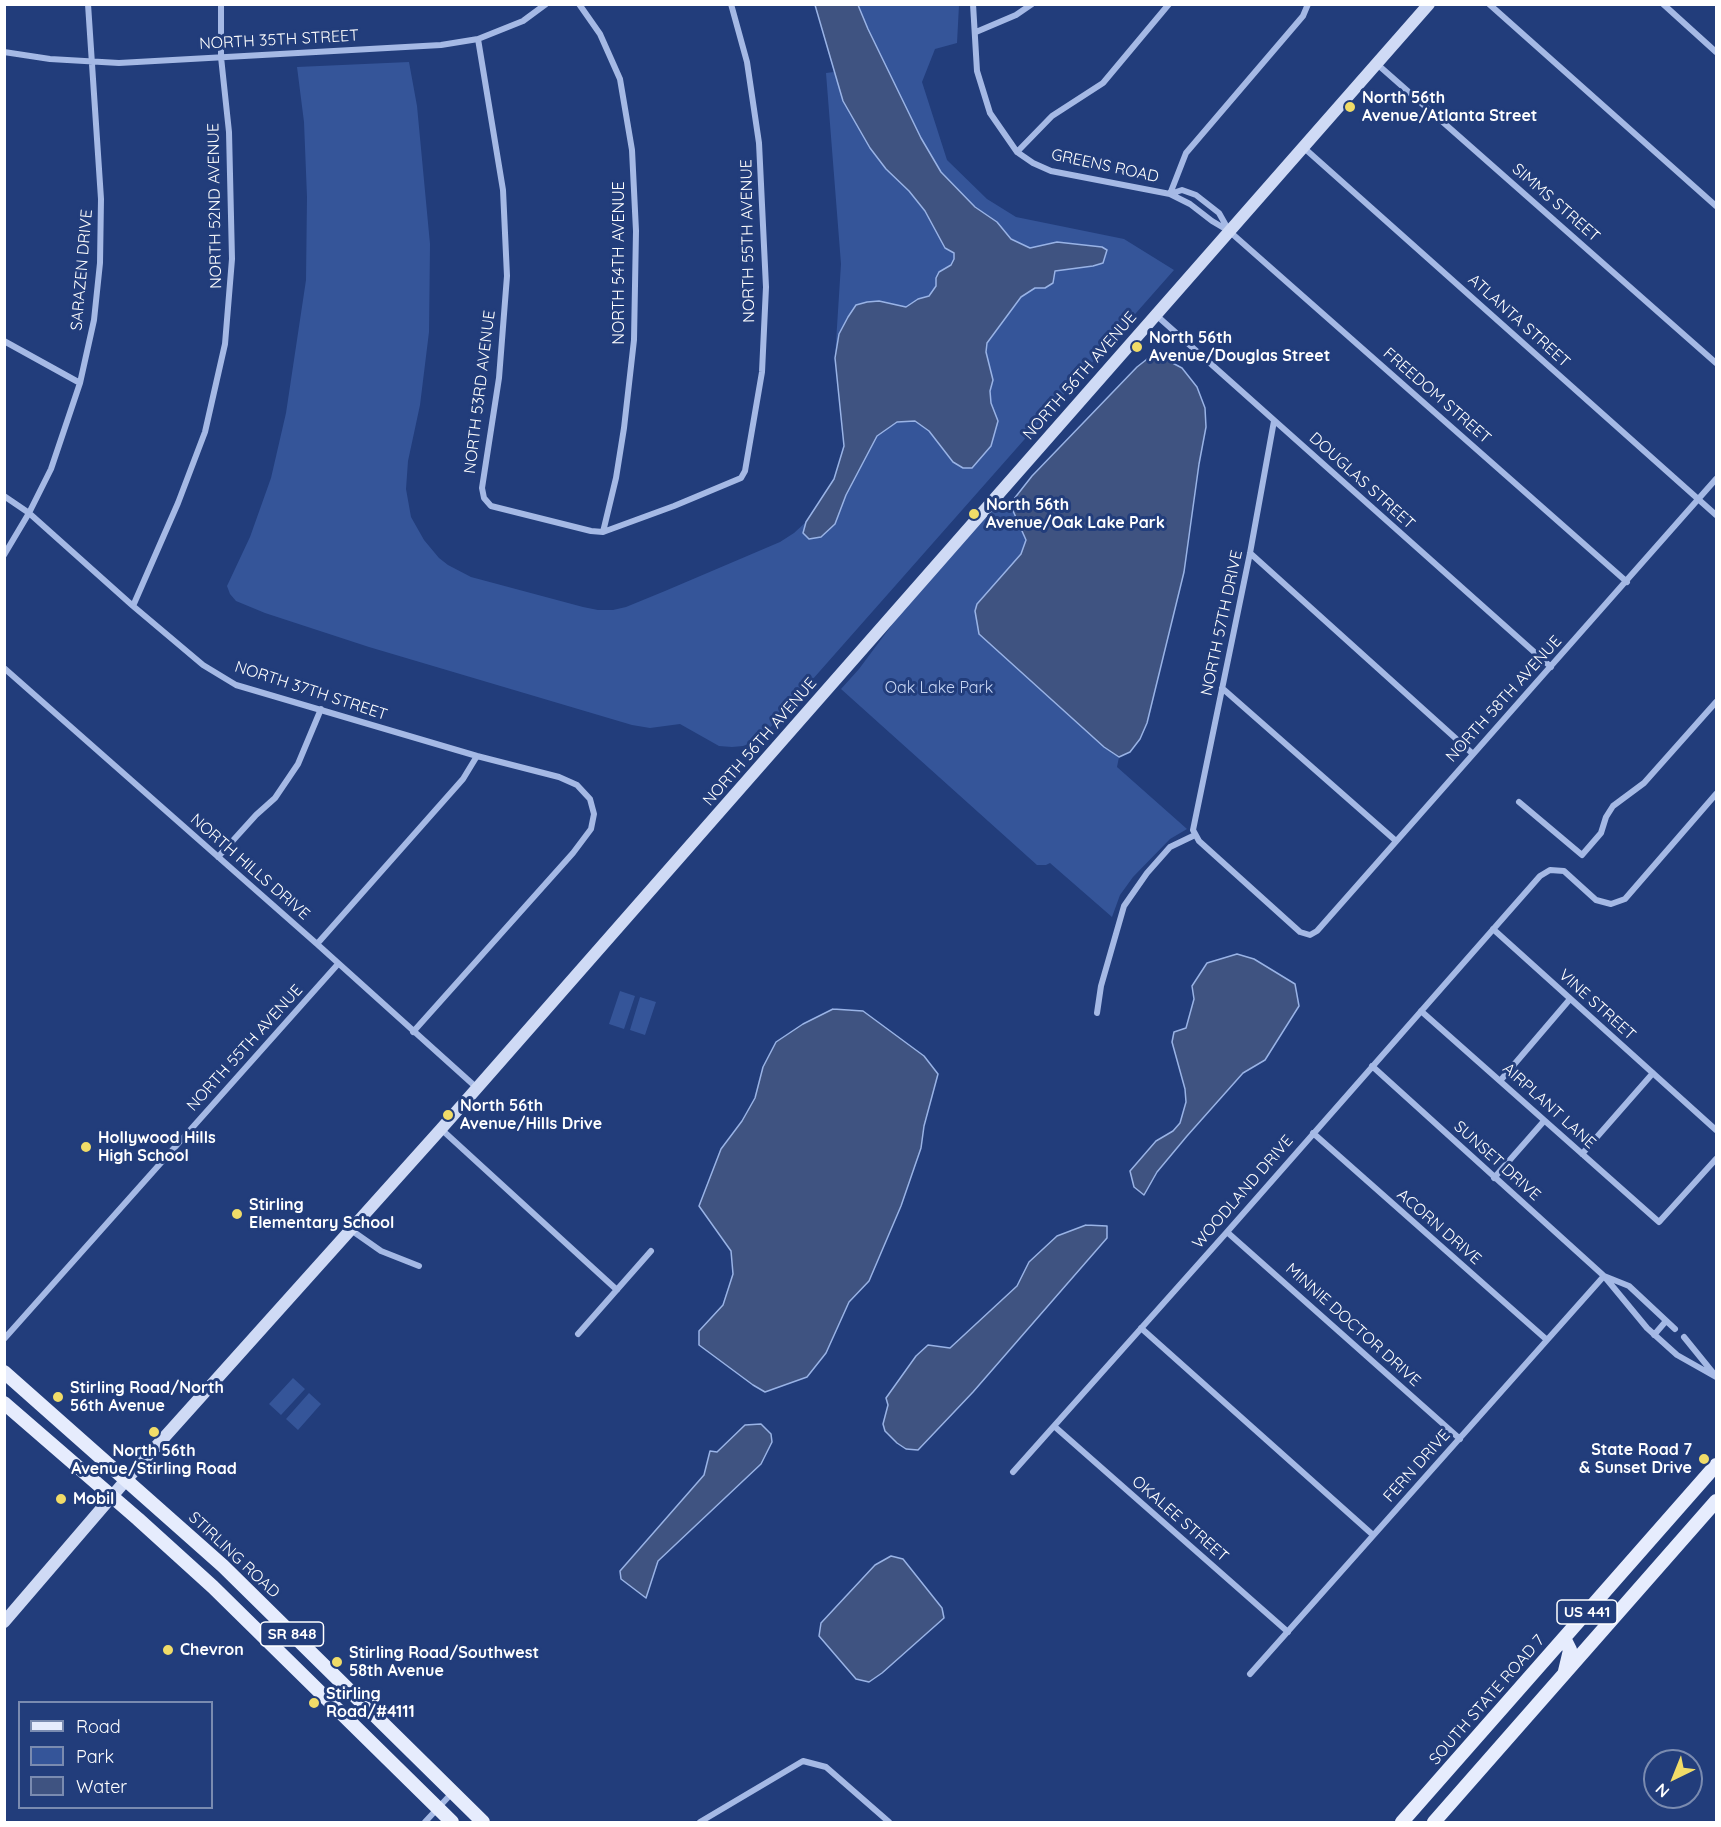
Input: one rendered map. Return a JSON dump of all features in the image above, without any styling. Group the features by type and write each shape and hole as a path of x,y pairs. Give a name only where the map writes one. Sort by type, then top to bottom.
{"main road":[{"name":"STIRLING ROAD","path":"4,1372 249,1591 483,1822"},
{"name":"SR 848","path":"4,1403 213,1587 452,1822"},
{"name":"SOUTH STATE ROAD 7","path":"1402,1822 1411,1816 1716,1465"},
{"name":"US 441","path":"1434,1822 1716,1501"},
{"path":"1564,1638 1570,1650 1564,1673"}],"street":[{"name":"SARAZEN DRIVE","path":"4,555 51,469 80,383 94,320 100,263 101,199 88,4"},
{"name":"NORTH 52ND AVENUE","path":"133,606 178,503 205,432 225,344 232,259 229,132 221,57 221,4"},
{"name":"NORTH 35TH STREET","path":"4,52 50,59 119,63 441,45 478,39 523,21 546,4"},
{"name":"NORTH 54TH AVENUE","path":"579,4 600,34 620,79 632,150 636,231 634,340 619,458 603,532"},
{"name":"NORTH 55TH AVENUE","path":"603,532 741,478 745,471 762,372 766,287 759,143 747,63 731,4"},
{"name":"GREENS ROAD","path":"973,4 977,71 990,113 1017,152 1051,171 1170,194 1229,231"},
{"path":"976,32 1016,15 1032,4"},
{"path":"1017,152 1052,116 1103,83 1169,4"},
{"name":"NORTH 56TH AVENUE","path":"4,1622 126,1480 441,1130 1429,4"},
{"path":"1489,4 1716,207"},
{"path":"1663,4 1716,52"},
{"path":"1170,194 1186,153 1303,16 1308,5"},
{"name":"NORTH 53RD AVENUE","path":"478,39 503,190 507,276 499,378 482,488 484,498 491,506 603,532"},
{"name":"SIMMS STREET","path":"1377,64 1716,363"},
{"name":"ATLANTA STREET","path":"1303,147 1716,515"},
{"name":"GREENS ROAD","path":"1170,194 1182,190 1200,198"},
{"path":"1193,207 1200,198 1219,213 1229,231"},
{"name":"FREEDOM STREET","path":"1229,231 1627,582"},
{"name":"DOUGLAS STREET","path":"1155,315 1551,667"},
{"path":"4,341 80,383"},
{"name":"NORTH 57TH DRIVE","path":"1194,832 1274,421"},
{"name":"NORTH 58TH AVENUE","path":"1194,832 1199,841 1300,932 1310,935 1317,932 1716,479"},
{"name":"NORTH 37TH STREET","path":"4,496 29,513 203,665 236,685 477,756 559,777 577,785 590,799 594,814 591,828 573,853 413,1032"},
{"path":"1250,553 1473,754"},
{"name":"NORTH HILLS DRIVE","path":"4,668 477,1088"},
{"path":"1222,688 1396,841"},
{"path":"1519,802 1582,855 1601,833 1606,817 1613,806 1644,783 1716,702"},
{"path":"218,857 256,815 275,798 298,764 321,709"},
{"path":"317,944 464,779 477,756"},
{"path":"1493,929 1540,876 1550,870 1564,871 1596,900 1611,904 1624,899 1716,794"},
{"path":"1097,1013 1101,986 1124,906 1170,847 1194,832"},
{"name":"VINE STREET","path":"1493,929 1716,1130"},
{"name":"WOODLAND DRIVE","path":"1013,1472 1493,929"},
{"name":"NORTH 55TH AVENUE","path":"4,1339 338,964"},
{"path":"1500,1081 1570,999"},
{"name":"AIRPLANT LANE","path":"1421,1011 1659,1222 1716,1158"},
{"name":"SUNSET DRIVE","path":"1372,1066 1604,1276 1654,1335 1677,1355 1716,1377"},
{"path":"1582,1154 1653,1073"},
{"path":"1494,1178 1544,1120"},
{"path":"441,1130 617,1290"},
{"name":"ACORN DRIVE","path":"1313,1133 1547,1340"},
{"path":"351,1230 381,1251 419,1266"},
{"name":"MINNIE DOCTOR DRIVE","path":"1227,1232 1460,1439"},
{"path":"578,1334 651,1251"},
{"name":"SUNSET DRIVE","path":"1604,1276 1629,1286 1675,1329"},
{"name":"FERN DRIVE","path":"1250,1674 1604,1276"},
{"path":"1654,1335 1666,1321"},
{"path":"1141,1328 1373,1535"},
{"name":"SUNSET DRIVE","path":"1684,1337 1716,1377"},
{"name":"OKALEE STREET","path":"1054,1426 1288,1632"},
{"path":"700,1822 803,1761 826,1767 889,1822"},
{"path":"425,1822 452,1792"}],"green space":[{"path":"815,5 959,5 957,43 935,49 922,82 947,160 987,199 1016,217 1124,239 1174,270 767,731 756,741 732,747 719,746 680,724 650,728 632,725 369,647 265,613 236,601 227,586 250,537 271,478 286,413 306,280 307,197 304,122 297,67 409,62 417,106 430,244 429,332 420,405 408,461 406,489 411,517 424,540 439,558 471,577 583,607 613,610 626,607 780,542 806,522 834,479 844,446 835,358 841,264 826,73 834,72"},
{"name":"Oak Lake Park","path":"1002,496 1010,504 1026,540 1021,554 977,604 979,634 1104,747 1119,757 1117,767 1187,829 1170,839 1133,877 1120,895 1112,917 1050,863 1037,865 841,689 900,614"},
{"path":"620,991 635,996 624,1029 609,1024"},
{"path":"640,997 656,1002 645,1035 630,1030"},
{"path":"293,1378 305,1389 281,1415 269,1404"},
{"path":"309,1393 321,1404 298,1430 286,1419"}],"water":[{"path":"815,5 858,5 921,138 941,172 975,207 997,222 1011,239 1030,248 1057,242 1102,247 1107,250 1103,263 1055,271 1053,283 1045,288 1035,288 1021,297 987,343 986,352 993,380 990,391 991,403 998,421 991,446 972,468 963,468 953,462 929,431 915,421 897,422 877,436 846,495 835,524 821,537 809,539 803,533 806,522 834,479 844,446 835,358 839,334 856,305 879,301 906,307 918,299 929,296 936,286 939,272 951,265 954,259 954,253 945,248 925,211 870,148 843,101"},
{"path":"1151,356 1163,358 1182,368 1197,387 1205,408 1206,427 1184,572 1147,723 1140,739 1130,752 1119,757 1104,747 979,634 975,611 977,604 1021,554 1026,540 1010,504 1032,476 1137,367"},
{"path":"1237,954 1254,959 1295,984 1299,1006 1265,1060 1243,1073 1157,1172 1144,1195 1134,1187 1130,1171 1156,1141 1173,1131 1180,1123 1186,1102 1185,1089 1172,1042 1174,1032 1186,1028 1194,999 1192,986 1207,963"},
{"path":"833,1009 863,1011 924,1056 938,1074 924,1126 921,1148 901,1206 869,1281 849,1302 826,1353 807,1377 765,1392 699,1345 699,1331 723,1305 733,1274 731,1251 699,1206 721,1149 742,1121 755,1098 763,1067 776,1042 803,1024"},
{"path":"1086,1225 1107,1226 1107,1238 973,1392 918,1450 906,1449 897,1443 885,1431 883,1424 888,1405 886,1398 916,1356 928,1345 950,1348 1017,1286 1029,1262 1057,1236"},
{"path":"761,1424 771,1434 772,1442 761,1464 658,1561 646,1598 621,1579 620,1571 704,1475 710,1451 717,1452 745,1425"},
{"path":"891,1556 903,1559 942,1608 944,1618 869,1682 856,1679 819,1636 821,1623 875,1565"}],"place":[{"name":"North 56th Avenue/Atlanta Street","path":"1350,107"},
{"name":"North 56th Avenue/Douglas Street","path":"1137,347"},
{"name":"North 56th Avenue/Oak Lake Park","path":"974,514"},
{"name":"North 56th Avenue/Hills Drive","path":"448,1115"},
{"name":"Hollywood Hills High School","path":"86,1147"},
{"name":"Stirling Elementary School","path":"237,1214"},
{"name":"Stirling Road/North 56th Avenue","path":"58,1397"},
{"name":"North 56th Avenue/Stirling Road","path":"154,1432"},
{"name":"State Road 7 & Sunset Drive","path":"1704,1459"},
{"name":"Mobil","path":"61,1499"},
{"name":"Chevron","path":"168,1650"},
{"name":"Stirling Road/Southwest 58th Avenue","path":"337,1662"},
{"name":"Stirling Road/#4111","path":"314,1703"}]}
